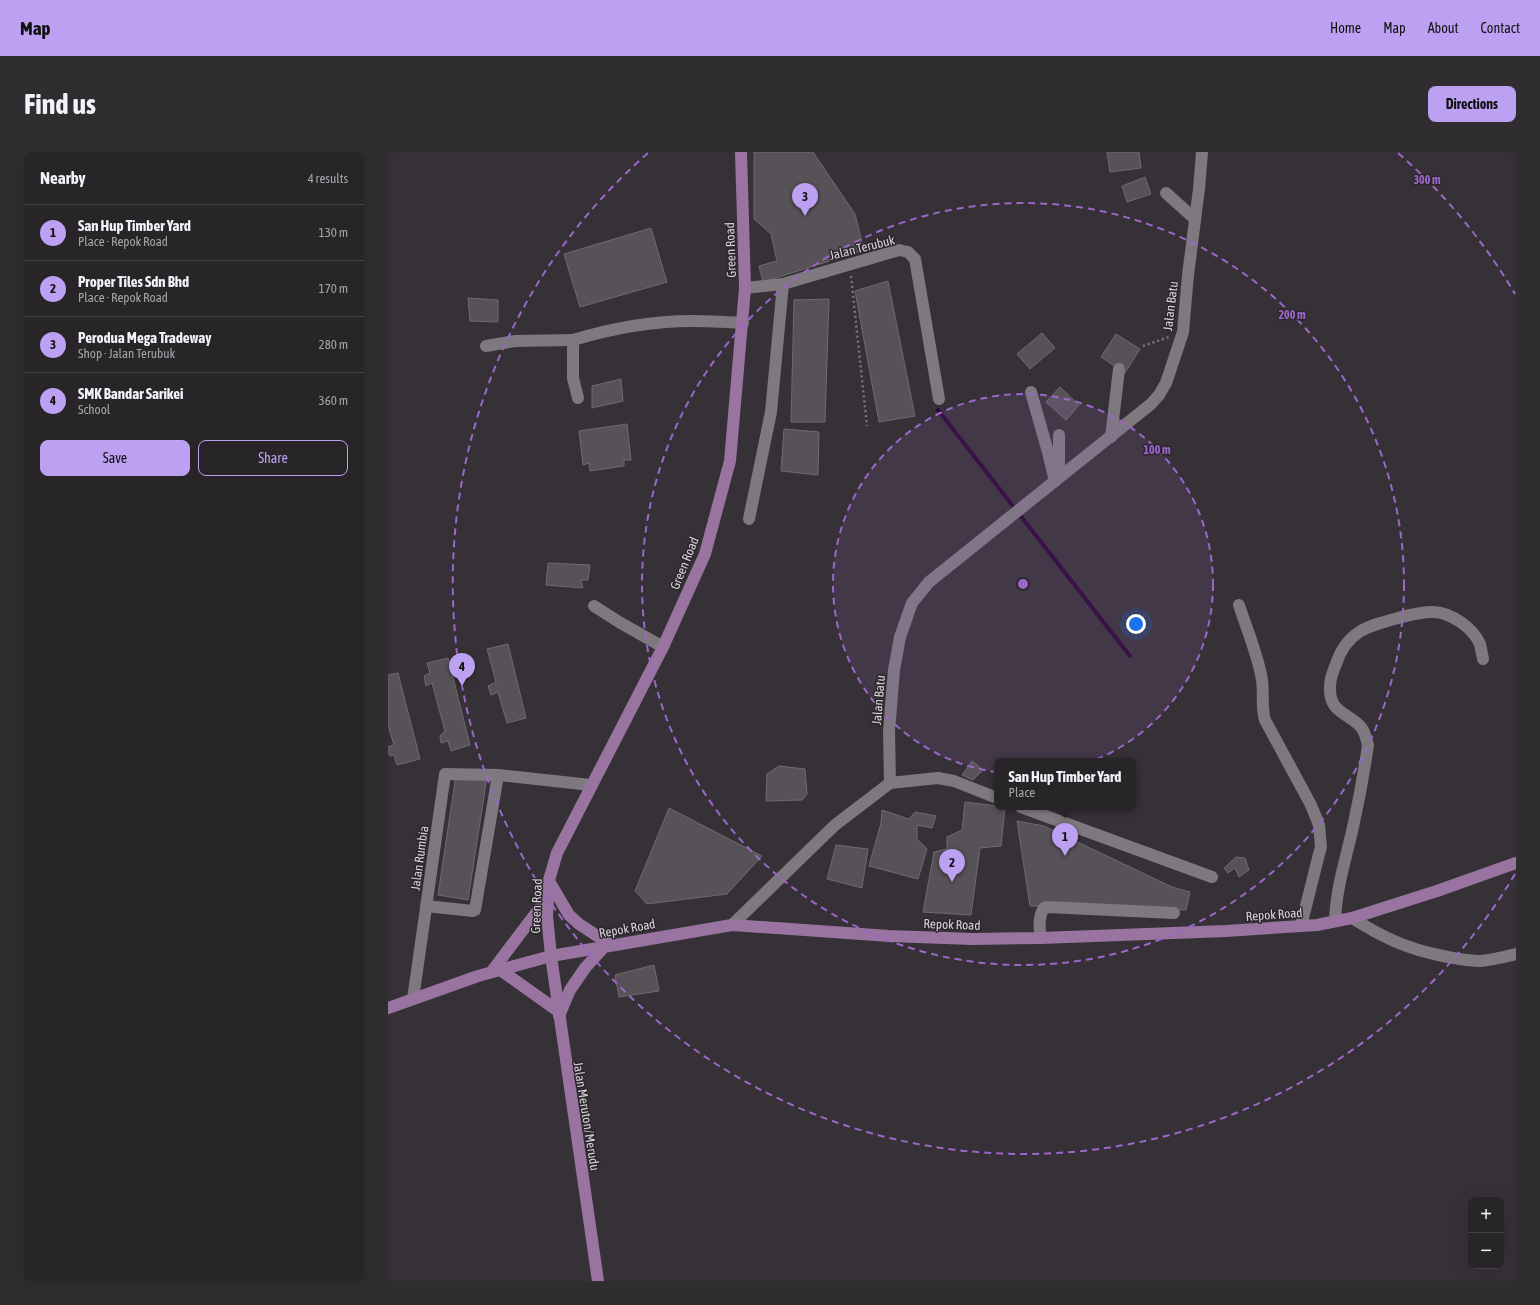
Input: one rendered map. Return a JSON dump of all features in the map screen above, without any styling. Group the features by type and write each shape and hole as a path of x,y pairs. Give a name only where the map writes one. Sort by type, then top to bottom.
{"main road":[{"name":"Green Road","path":"550,956 547,916 549,880 557,853 663,646 705,554 730,461 746,288 741,152"},
{"name":"Repok Road","path":"388,1008 496,970 550,956 732,925 889,936 973,939 1226,931 1317,925 1352,918 1437,891 1516,863"},
{"path":"548,897 496,970 558,1014 570,990 585,968 608,945 578,924 569,915 549,880"},
{"name":"Jalan Meruton/Merudu","path":"550,956 598,1281"}],"street":[{"name":"Jalan Batu","path":"890,783 889,731 894,670 900,636 912,603 929,582 1151,404 1159,395 1166,383 1183,332 1202,152"},
{"path":"1166,193 1195,219"},
{"name":"Jalan Terubuk","path":"746,288 783,284 899,250 908,252 915,259 939,399"},
{"path":"749,519 771,412 783,284"},
{"path":"486,346 515,341 573,340 595,333 655,324 691,321 743,323"},
{"path":"573,340 573,378 578,398"},
{"path":"1111,437 1119,369"},
{"path":"1031,392 1057,479"},
{"path":"1057,479 1059,435"},
{"path":"1240,605 1262,680 1262,710 1265,720 1311,805 1319,825 1319,854 1301,926"},
{"path":"594,606 619,622 663,646"},
{"path":"1335,921 1341,875 1353,828 1368,745 1366,735 1360,726 1337,710 1331,699 1330,687 1332,675 1342,648 1350,638 1360,630 1372,625 1406,616 1434,612 1447,614 1461,622 1473,633 1480,644 1484,659"},
{"name":"Jalan Rumbia","path":"413,999 445,774 498,775"},
{"path":"426,906 475,910 498,775 591,785"},
{"path":"732,925 835,825 890,783 938,778 954,781 994,797"},
{"path":"1029,810 1212,877"},
{"path":"1041,938 1039,926 1041,913 1044,908 1047,907 1174,914"},
{"path":"1352,918 1389,940 1424,952 1452,958 1478,961 1516,954"}],"path":[{"path":"849,264 867,426"},
{"path":"1143,346 1183,332"}],"building":[{"path":"754,152 813,152 855,214 864,250 763,282 759,266 777,261 771,234 754,219"},
{"path":"1107,152 1139,152 1141,168 1110,172"},
{"path":"1145,177 1151,194 1127,202 1122,186"},
{"path":"651,228 667,282 580,307 564,254"},
{"path":"888,281 915,416 879,422 855,291"},
{"path":"468,298 498,300 498,322 470,321"},
{"path":"829,299 825,422 791,422 794,300"},
{"path":"1042,333 1055,348 1030,369 1017,354"},
{"path":"1116,334 1140,349 1125,373 1101,357"},
{"path":"621,379 623,401 592,408 592,386"},
{"path":"1060,387 1079,405 1066,420 1046,402"},
{"path":"627,424 631,460 624,460 624,466 590,471 589,463 583,465 579,431"},
{"path":"784,429 819,432 818,475 781,471"},
{"path":"548,563 590,565 588,580 581,580 583,588 546,585"},
{"path":"508,644 526,718 507,723 498,692 491,695 488,686 496,682 487,649"},
{"path":"448,658 470,745 451,751 448,741 441,743 440,736 445,731 432,683 426,686 424,676 430,673 427,663"},
{"path":"398,673 420,759 397,765 394,755 390,756 388,752 388,747 394,745 388,725 388,675"},
{"path":"972,761 983,770 973,780 962,775"},
{"path":"779,766 805,769 807,794 802,800 766,801 767,774"},
{"path":"456,775 487,777 468,900 438,895"},
{"path":"965,802 994,806 994,810 1005,810 1001,846 980,848 971,915 923,912 934,852 947,849 947,837 962,830"},
{"path":"669,808 762,856 727,894 647,904 635,891"},
{"path":"882,810 909,819 915,812 936,816 932,828 917,825 917,839 927,849 918,879 869,866 881,823"},
{"path":"1017,821 1044,826 1172,887 1190,892 1186,910 1030,906"},
{"path":"836,845 868,849 862,888 827,879"},
{"path":"1236,857 1245,858 1249,870 1239,877 1235,868 1228,873 1224,868"},
{"path":"654,965 659,991 619,997 615,975"}],"waterway":[{"path":"938,410 1130,656"}],"place":[{"name":"Perodua Mega Tradeway","path":"805,216"},
{"name":"SMK Bandar Sarikei","path":"462,686"},
{"name":"San Hup Timber Yard","path":"1065,856"},
{"name":"Proper Tiles Sdn Bhd","path":"952,882"}]}
